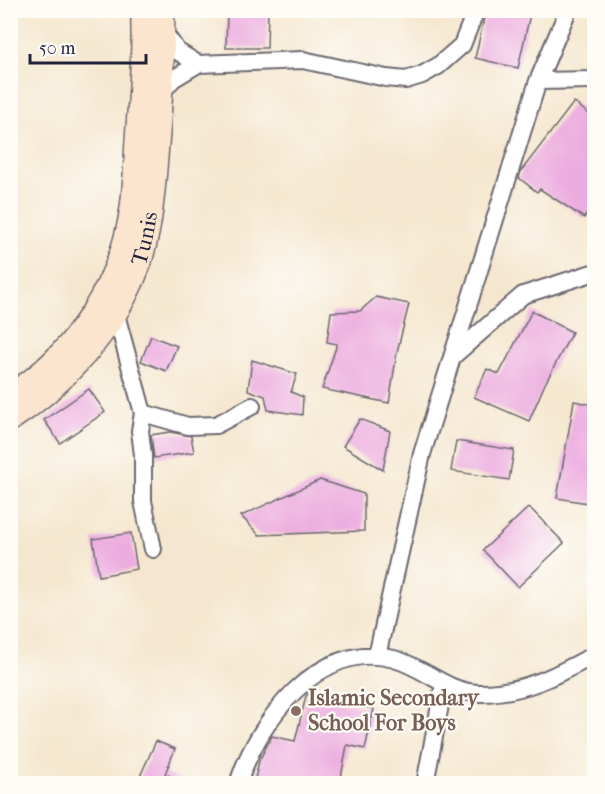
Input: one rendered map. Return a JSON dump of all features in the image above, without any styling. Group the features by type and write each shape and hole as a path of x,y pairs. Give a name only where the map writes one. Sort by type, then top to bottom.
{"main road":[{"path":"10,396 30,382 73,342 94,311 123,248 132,211 145,47 143,10"},
{"name":"Tunis","path":"10,418 43,396 79,360 129,288 143,250 149,220 160,94 162,20"}],"street":[{"path":"160,94 173,80 198,64 303,60 386,78 406,80 422,75 462,45 476,10"},
{"path":"377,656 422,454 538,81 568,10"},
{"path":"162,20 177,51 198,64"},
{"path":"538,81 594,80"},
{"path":"452,357 524,295 594,272"},
{"path":"115,311 143,413 140,431 143,455 143,501 153,549"},
{"path":"143,413 188,426 216,425 252,406"},
{"path":"238,783 263,728 306,681 345,659 377,656 409,664 444,684 461,691 479,693 513,690 547,680 594,655"},
{"path":"425,783 444,684"}],"building":[{"path":"227,10 268,10 267,48 226,48"},
{"path":"486,10 531,10 518,68 475,58"},
{"path":"574,102 594,118 594,203 584,218 540,189 537,192 519,178 521,171"},
{"path":"376,297 409,304 397,352 389,403 322,389 337,344 327,342 331,312 360,311"},
{"path":"532,311 572,332 529,421 474,397 487,369 499,374"},
{"path":"151,336 177,346 166,371 141,361"},
{"path":"252,360 297,374 291,392 303,397 302,415 268,410 265,396 248,390"},
{"path":"89,389 105,412 60,443 44,420"},
{"path":"574,401 594,405 594,504 557,498"},
{"path":"360,419 390,431 383,470 343,446"},
{"path":"170,432 191,436 194,452 154,458 151,435"},
{"path":"456,441 514,450 509,480 451,471"},
{"path":"320,480 364,494 364,531 259,535 241,516"},
{"path":"529,507 564,543 518,587 483,550"},
{"path":"131,533 137,569 99,576 93,539"},
{"path":"308,694 374,709 365,749 347,745 340,783 254,783 259,761 272,736 295,741"},
{"path":"156,741 175,749 165,774 186,783 137,783"}],"place":[{"name":"Islamic Secondary School For Boys","path":"296,711"}]}
